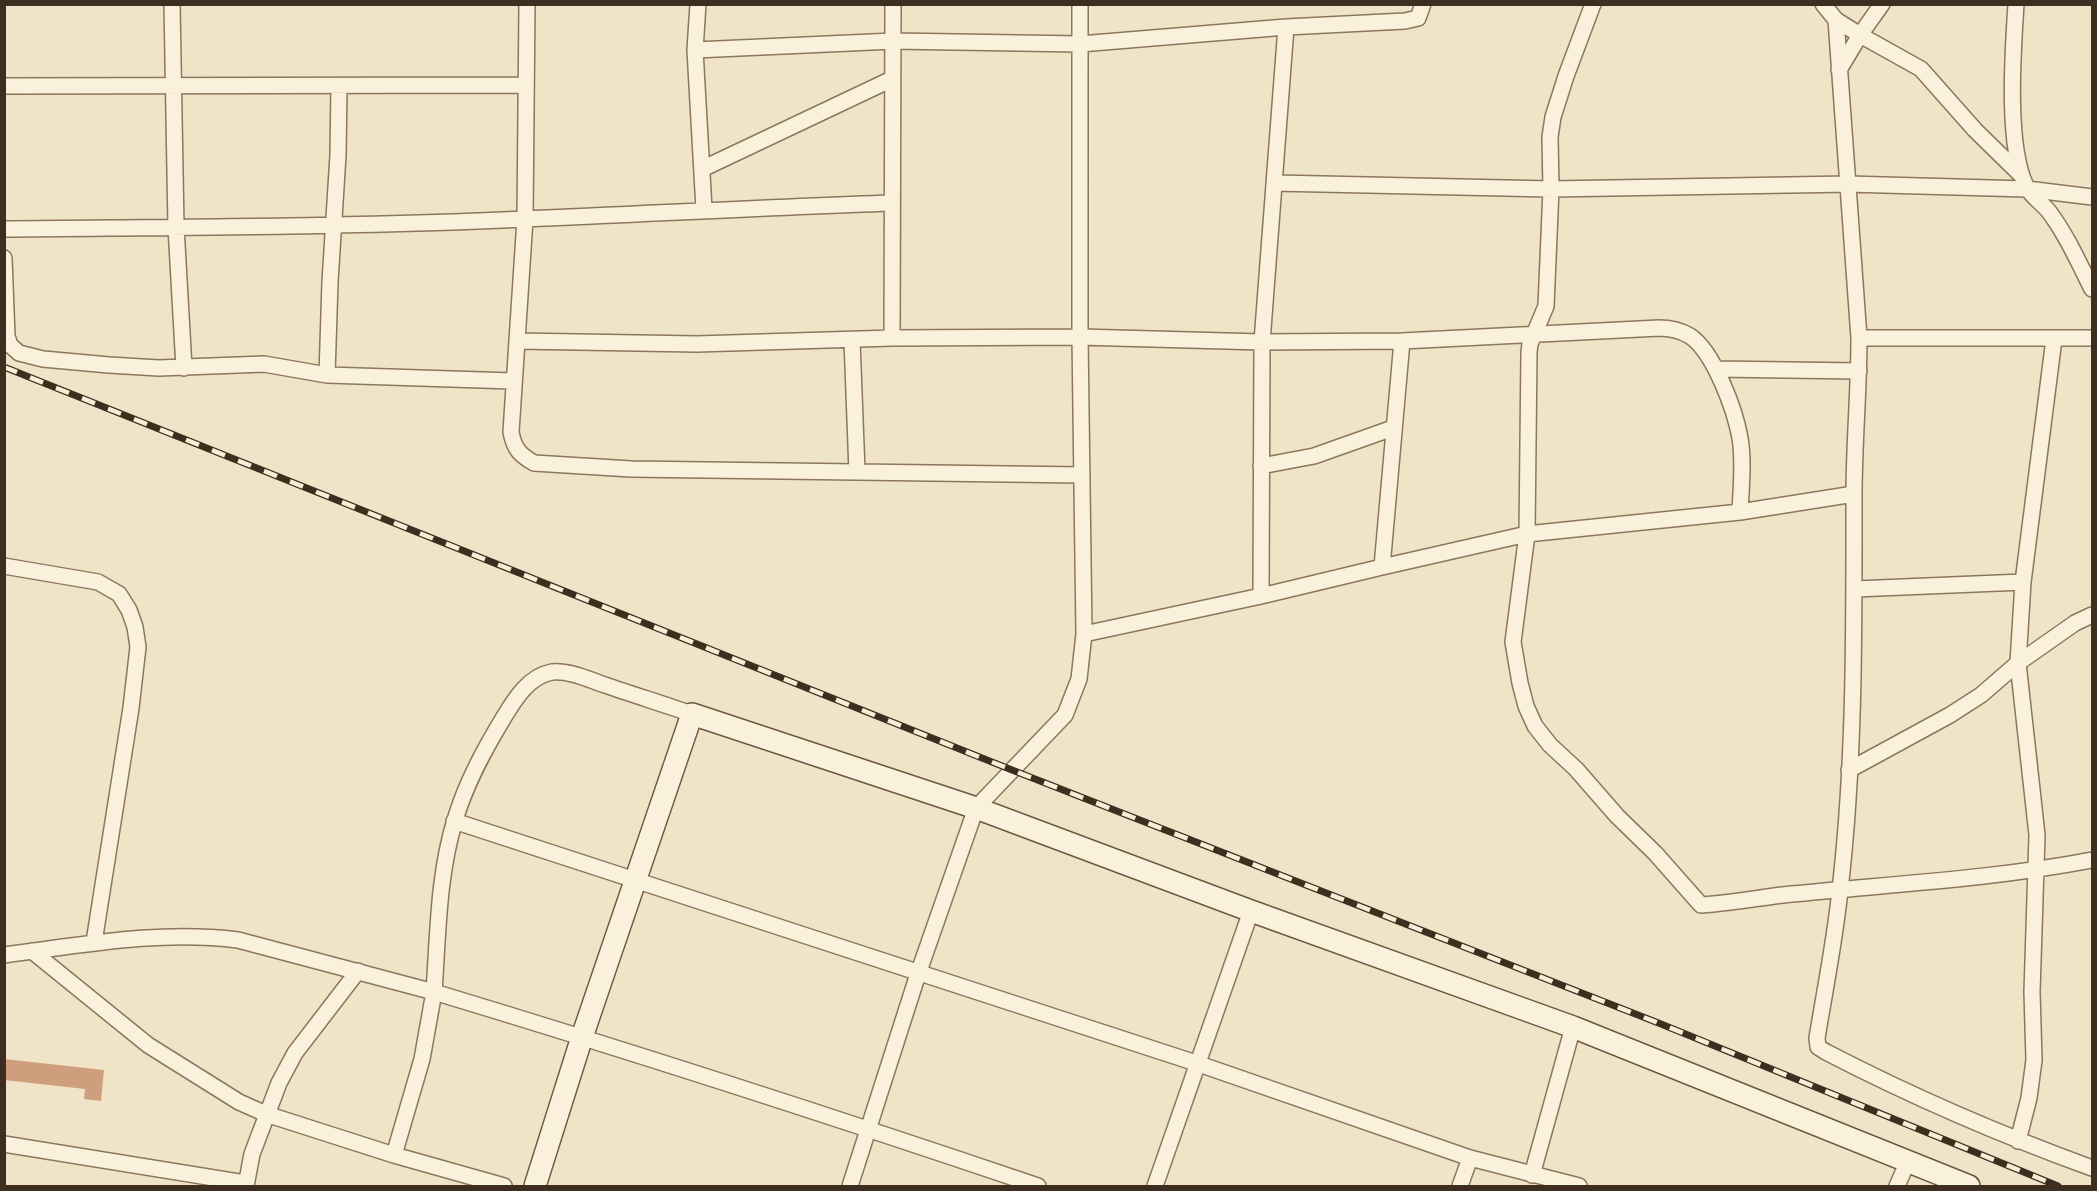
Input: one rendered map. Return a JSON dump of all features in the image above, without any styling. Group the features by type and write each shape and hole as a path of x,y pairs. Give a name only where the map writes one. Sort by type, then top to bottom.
{"main road":[{"path":"535,1186 582,1037 692,714 976,808 1251,911 1573,1027 1969,1186"}],"street":[{"path":"172,4 176,227 184,368"},
{"path":"527,4 525,219 511,432 514,446 521,456 534,463 631,469 1082,475"},
{"path":"699,4 695,50 704,209"},
{"path":"892,338 893,4"},
{"path":"850,1186 918,974 976,808 1065,715 1079,679 1084,633 1080,337 1080,4"},
{"path":"695,50 894,41 1080,44 1286,27 1405,21 1418,18 1424,4"},
{"path":"1593,4 1553,117 1550,137 1551,189 1546,306 1530,344 1527,534 1514,630 1514,652 1520,683 1535,726 1550,745 1576,769 1701,905 2037,871 2092,860"},
{"path":"1823,4 1836,20 1921,69 2049,210 2064,232 2092,289"},
{"path":"1839,70 1882,4"},
{"path":"2016,4 2013,52 2014,124 2025,183"},
{"path":"1836,20 1859,371 1854,494 1855,589 1849,770 1840,891 1817,1038 1818,1047 1894,1087 2018,1141 2092,1168"},
{"path":"1261,596 1262,342 1286,27"},
{"path":"702,169 892,79"},
{"path":"4,86 525,85"},
{"path":"327,375 338,155 339,87"},
{"path":"1275,183 1551,189 2025,183 2092,197"},
{"path":"4,229 525,219 704,209 892,203"},
{"path":"4,258 7,336 10,345 19,353 43,359 184,368 264,364 327,375 513,381"},
{"path":"518,341 697,344 892,338 1080,337 1262,342 1402,341 1659,327 1682,332 1698,342 1716,369 1737,423 1740,441 1740,512"},
{"path":"1858,338 2092,338"},
{"path":"2018,1141 2029,1098 2034,1060 2032,992 2037,871 2036,812 2018,663 2023,582 2054,339"},
{"path":"852,340 857,472"},
{"path":"1382,567 1402,341"},
{"path":"1716,369 1859,371"},
{"path":"1262,466 1314,456 1393,428"},
{"path":"1084,633 1261,596 1527,534 1740,512 1854,494"},
{"path":"4,566 98,582 119,594 129,610 135,627 138,647 131,708 94,942"},
{"path":"1855,589 2023,582"},
{"path":"1849,770 1950,715 1981,695 2018,663 2074,623 2092,615"},
{"path":"394,1155 422,1059 434,992 440,900 446,855 454,821 467,784 488,743 524,688 537,678 553,672 574,675 692,714"},
{"path":"454,821 1198,1064 1470,1158 1579,1186"},
{"path":"1155,1186 1251,911"},
{"path":"4,955 94,942 161,936 206,936 238,940 434,992 582,1037 1038,1186"},
{"path":"32,951 148,1044 239,1102 266,1114 394,1155 504,1186"},
{"path":"4,1144 200,1181 245,1185 252,1155 279,1083 296,1053 358,971"},
{"path":"1532,1175 1573,1027"},
{"path":"1460,1186 1470,1158"},
{"path":"1897,1186 1908,1161"}],"building":[{"path":"4,1059 104,1070 101,1101 84,1099 85,1089 4,1080"}],"railway":[{"path":"4,367 1012,770 1661,1024 2058,1186"}]}
